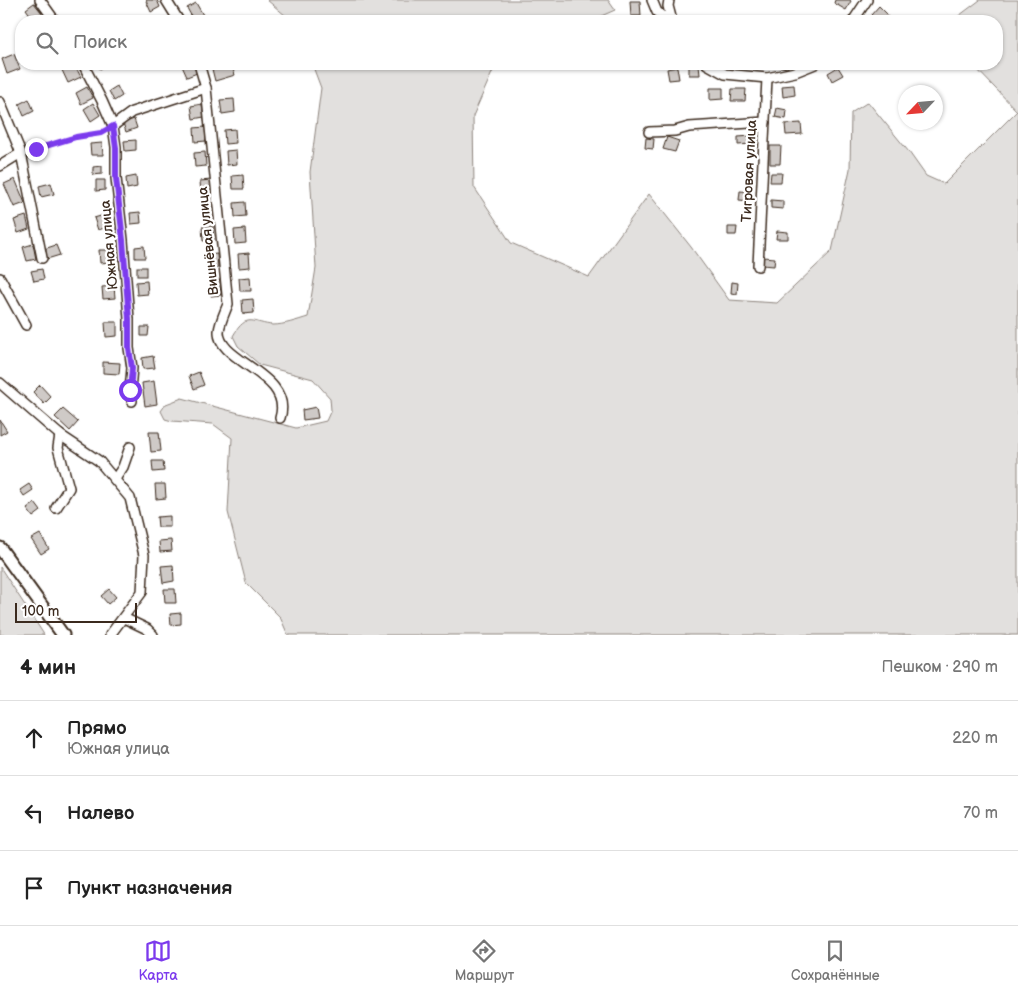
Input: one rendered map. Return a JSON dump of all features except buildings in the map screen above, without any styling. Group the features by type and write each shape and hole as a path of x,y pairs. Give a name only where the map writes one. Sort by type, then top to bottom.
{"main road":[{"path":"0,548 64,635"}],"street":[{"path":"40,0 51,15"},
{"path":"166,0 175,15"},
{"path":"652,0 657,12 662,15"},
{"path":"669,0 670,15"},
{"path":"857,15 867,0"},
{"name":"Южная улица","path":"87,70 113,126 116,148 116,178 123,240 129,348 132,368 130,390 132,401"},
{"name":"Вишнёвая улица","path":"201,70 206,88 228,304 219,332 222,341 230,352 270,384 281,397 282,409 280,418"},
{"path":"718,70 725,74 767,78 800,70"},
{"name":"Тигровая улица","path":"758,266 767,78"},
{"path":"113,126 132,112 206,88"},
{"path":"0,102 20,153 42,258"},
{"path":"649,132 675,131 689,126 765,122"},
{"path":"0,166 20,153"},
{"path":"0,278 26,325"},
{"path":"0,383 60,435 99,461 130,498 144,555 142,592 110,635"},
{"path":"56,508 69,488 58,448 60,435"},
{"path":"115,479 124,467 130,447"},
{"path":"124,618 147,629 153,635"}],"path":[{"path":"20,153 76,137 101,133 113,126"}],"shaded area":[{"path":"267,0 608,0 615,10 604,15 285,15"},
{"path":"980,0 1018,0 1018,635 288,635 280,617 246,583 228,512 232,438 213,424 172,421 165,419 161,411 166,404 182,398 296,428 326,421 331,410 330,398 313,379 260,365 238,346 233,336 238,328 247,321 277,325 308,317 316,268 310,172 321,88 314,70 493,70 473,116 474,187 511,243 589,277 649,194 691,247 729,300 777,303 832,251 850,169 851,113 868,102 926,176 944,184 1017,111 978,70 1003,70 1003,15 960,15"},
{"path":"0,567 43,633 44,635 0,635"}],"route":[{"path":"36,149 76,137 101,133 113,126 129,319 129,348 132,368 130,390"}]}
